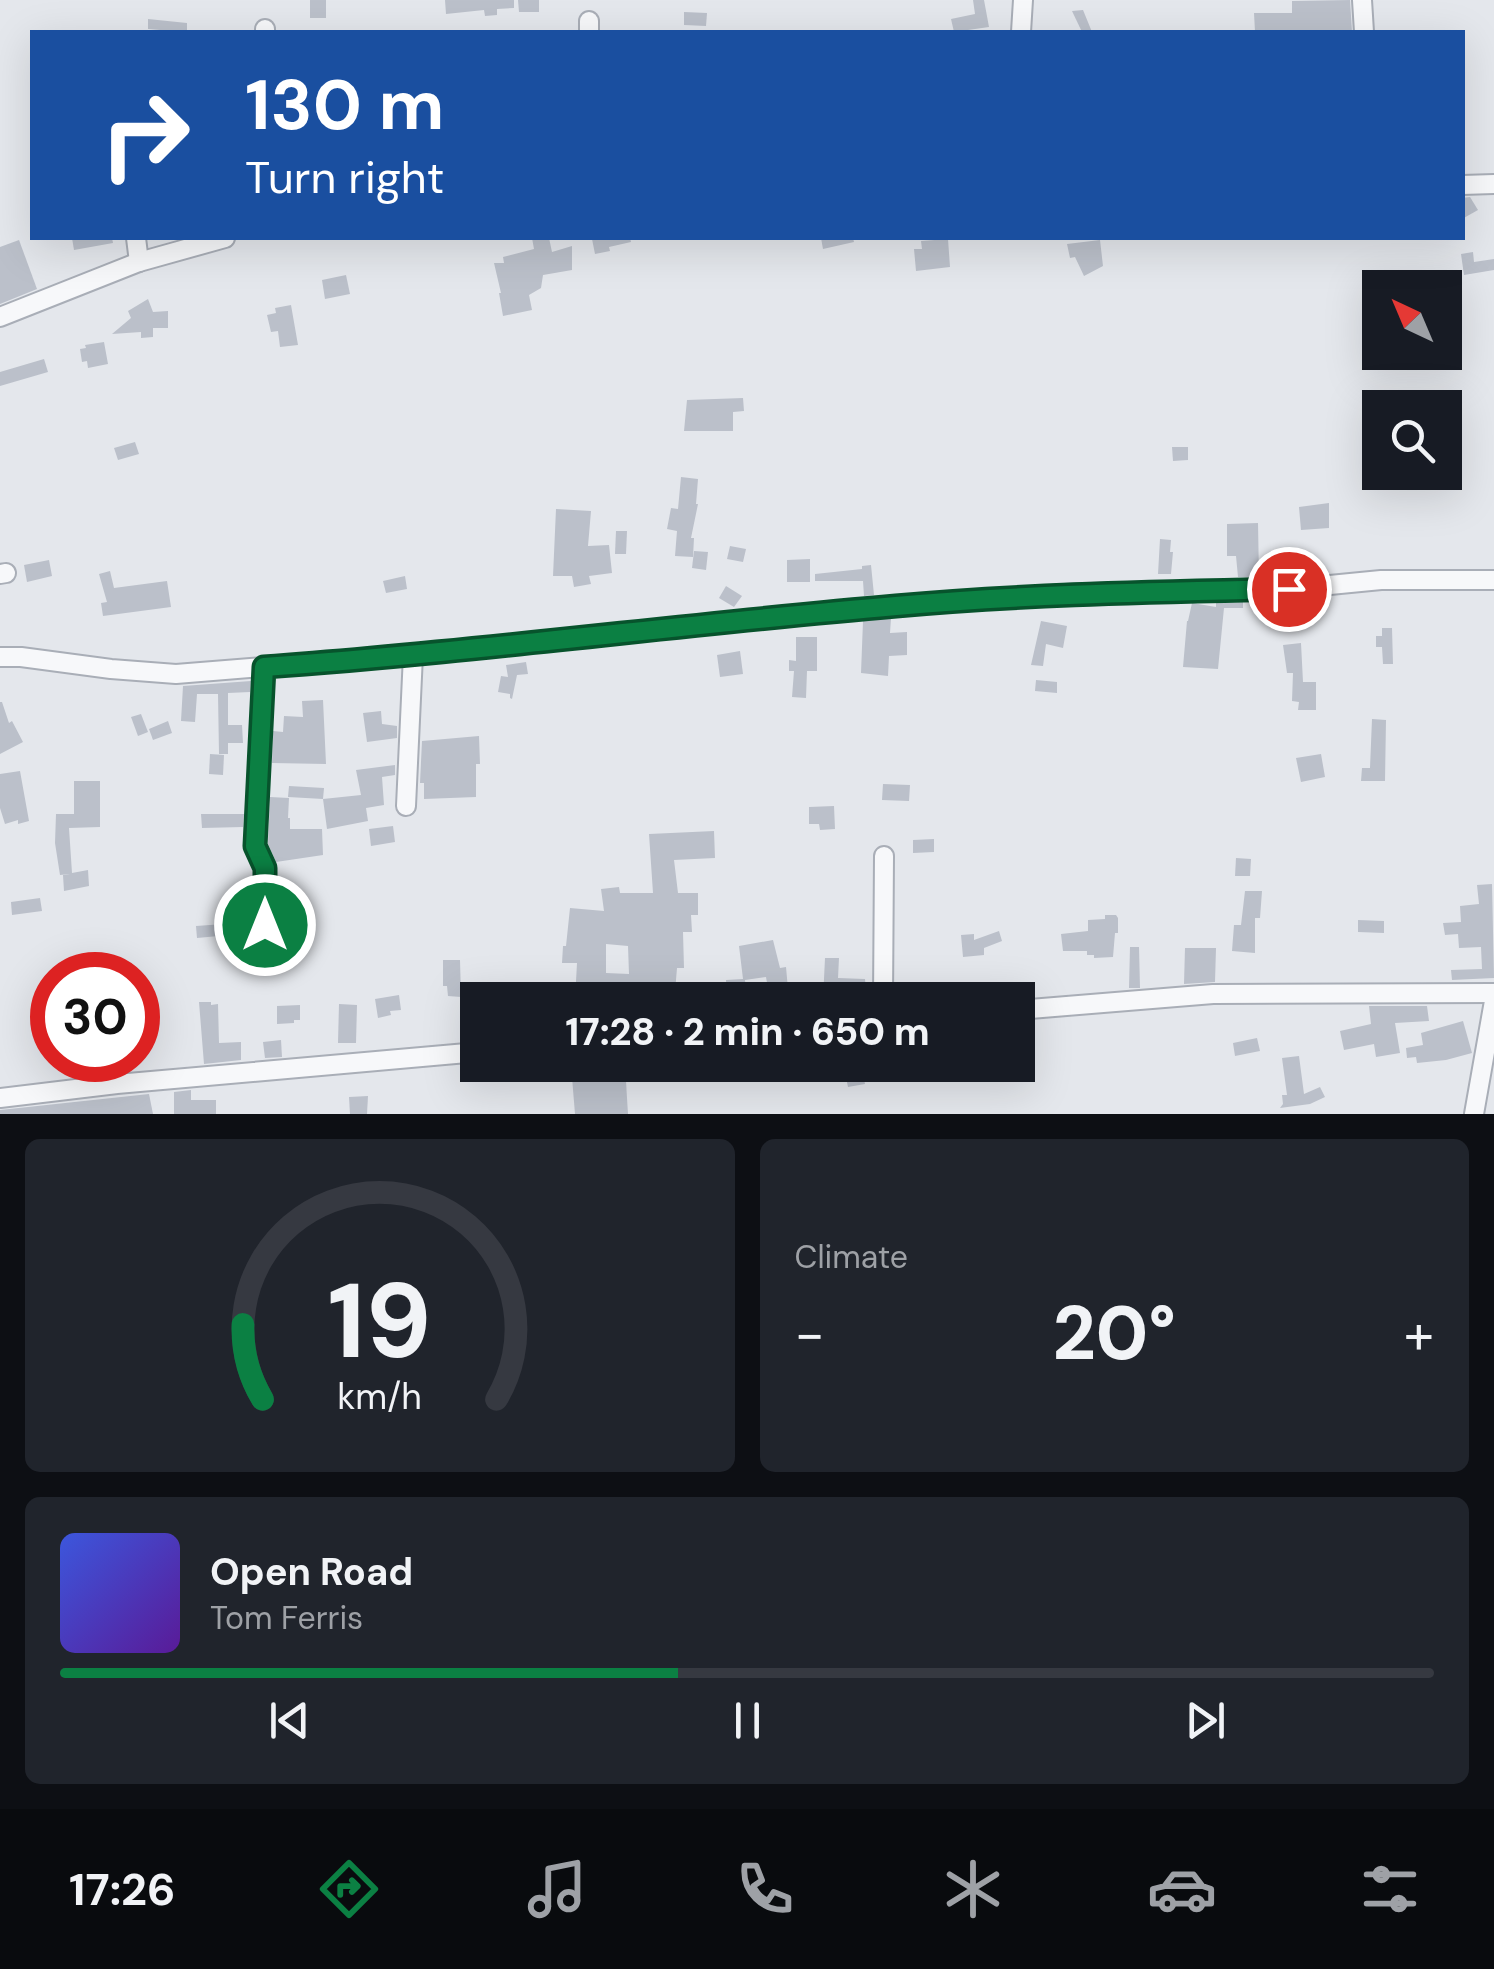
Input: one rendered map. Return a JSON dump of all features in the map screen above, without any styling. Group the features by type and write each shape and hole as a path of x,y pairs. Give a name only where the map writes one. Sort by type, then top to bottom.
{"street":[{"path":"1021,30 1023,0"},
{"path":"1362,0 1364,30"},
{"path":"1465,185 1494,184"},
{"path":"136,240 139,262"},
{"path":"0,317 139,262 218,240"},
{"path":"0,657 176,674 413,656 820,613 1044,595 1289,589 1381,580 1494,580"},
{"path":"406,806 413,656"},
{"path":"264,667 255,846 265,868 265,925"},
{"path":"883,982 884,856"},
{"path":"1035,1009 1213,994 1494,993"},
{"path":"1474,1114 1494,1001"},
{"path":"0,1098 460,1054"}],"building":[{"path":"310,0 326,0 326,18 310,18"},
{"path":"445,0 514,0 514,8 497,9 497,15 485,16 484,10 446,14"},
{"path":"518,0 539,0 539,12 519,12"},
{"path":"973,0 984,0 989,27 954,30 951,19 975,14"},
{"path":"1350,0 1352,30 1255,30 1254,13 1292,13 1292,1"},
{"path":"1083,10 1091,30 1081,30 1072,11"},
{"path":"684,12 707,13 706,26 684,25"},
{"path":"148,19 187,23 187,30 148,29"},
{"path":"1470,197 1478,210 1465,217 1465,198"},
{"path":"19,240 37,289 0,304 0,247"},
{"path":"72,240 112,240 113,243 74,250"},
{"path":"532,240 549,240 552,252 572,246 572,270 543,275 541,288 529,295 532,310 503,316 494,263 504,263 503,257 534,249"},
{"path":"592,240 630,240 609,247 610,251 595,254"},
{"path":"821,240 854,240 854,242 823,249"},
{"path":"948,240 950,267 916,271 914,249 922,249 921,241"},
{"path":"1100,240 1103,266 1084,276 1075,257 1070,258 1067,244"},
{"path":"1473,252 1474,262 1494,259 1494,270 1464,275 1461,254"},
{"path":"346,275 350,294 325,299 322,280"},
{"path":"148,299 153,312 168,311 168,328 153,328 153,337 141,338 141,332 112,334 131,318 128,311"},
{"path":"291,305 298,345 280,347 278,331 271,332 267,315 276,313 275,308"},
{"path":"104,342 108,364 88,368 87,361 82,362 80,349"},
{"path":"44,359 48,372 0,386 0,372"},
{"path":"743,398 744,411 733,412 733,431 684,431 687,400"},
{"path":"135,442 139,454 118,460 114,448"},
{"path":"1172,447 1188,447 1188,460 1173,461"},
{"path":"681,477 698,479 691,538 693,557 675,556 677,531 667,529 671,508 678,509"},
{"path":"1329,503 1329,528 1301,530 1299,507"},
{"path":"556,509 591,511 588,546 609,545 612,573 589,576 591,584 574,587 572,576 553,576"},
{"path":"1258,523 1259,577 1238,577 1236,556 1227,556 1227,524"},
{"path":"616,531 627,531 626,554 615,554"},
{"path":"1160,539 1171,540 1171,574 1158,574"},
{"path":"730,546 746,549 743,562 727,559"},
{"path":"694,551 708,552 706,570 692,568"},
{"path":"810,559 810,582 787,582 787,560"},
{"path":"49,560 52,576 27,582 24,565"},
{"path":"871,565 874,595 864,596 863,581 815,581 815,574"},
{"path":"110,571 114,588 167,581 171,607 103,616 101,603 107,602 99,574"},
{"path":"405,576 407,589 386,593 383,581"},
{"path":"726,586 742,596 734,607 719,598"},
{"path":"1243,602 1243,608 1224,608 1218,669 1183,667 1192,603 1216,607 1216,603"},
{"path":"891,618 890,633 907,632 907,655 889,656 888,676 861,673 863,621"},
{"path":"1041,621 1067,626 1063,648 1046,644 1043,666 1031,665"},
{"path":"1382,628 1392,628 1393,664 1383,664 1382,647 1376,647 1376,636 1382,636"},
{"path":"796,637 817,637 817,671 807,671 806,698 792,697 794,671 789,671 789,660 796,661"},
{"path":"1301,643 1303,682 1316,682 1316,710 1298,710 1299,702 1292,701 1293,673 1287,673 1283,645"},
{"path":"740,651 743,674 720,677 717,655"},
{"path":"526,662 528,674 517,675 512,699 510,694 498,692 501,676 508,677 506,665"},
{"path":"1036,680 1057,682 1057,693 1035,691"},
{"path":"251,681 250,692 228,693 228,725 242,725 243,743 228,743 228,754 219,754 218,694 197,694 195,722 181,721 183,686"},
{"path":"323,700 326,764 272,763 273,731 283,732 284,716 303,717 302,701"},
{"path":"0,702 23,742 0,754"},
{"path":"381,711 382,724 397,726 397,738 367,742 363,713"},
{"path":"141,714 148,732 138,736 131,717"},
{"path":"1372,719 1386,720 1385,781 1361,781 1362,768 1370,768"},
{"path":"168,721 172,733 153,740 149,729"},
{"path":"479,736 476,797 424,799 424,783 420,783 422,741"},
{"path":"210,754 224,755 223,775 209,774"},
{"path":"1321,754 1325,777 1301,782 1296,758"},
{"path":"395,765 395,775 382,777 384,805 366,808 368,821 327,829 323,799 361,795 356,770"},
{"path":"20,771 29,821 5,824 0,808 0,774"},
{"path":"74,781 100,781 100,827 69,828 72,873 88,870 89,886 64,891 63,875 70,874 60,875 56,814 74,814"},
{"path":"883,784 910,785 909,801 882,800"},
{"path":"289,786 324,788 323,799 288,797"},
{"path":"270,797 289,798 290,829 322,829 323,855 276,862 268,844"},
{"path":"834,806 835,829 820,830 819,824 809,824 809,807"},
{"path":"201,814 244,814 243,827 202,828"},
{"path":"393,826 395,842 371,846 369,829"},
{"path":"714,831 715,858 674,860 678,893 698,893 698,915 691,915 692,932 683,932 684,968 677,968 676,982 576,982 577,963 562,963 570,908 604,911 601,889 619,887 620,893 653,893 649,834","holes":["606,944 628,946 629,974 606,973"]},
{"path":"934,839 934,852 913,853 913,840"},
{"path":"1236,858 1251,859 1250,876 1235,876"},
{"path":"1492,884 1494,978 1452,980 1451,970 1482,969 1481,947 1459,948 1458,934 1445,935 1443,923 1461,922 1460,906 1479,904 1477,885"},
{"path":"1245,891 1262,891 1260,918 1255,918 1255,953 1232,951 1234,925 1241,925"},
{"path":"40,898 42,911 12,915 11,902"},
{"path":"1105,915 1118,918 1113,957 1094,958 1087,951 1063,951 1061,934 1088,931 1088,920 1105,919"},
{"path":"1358,920 1384,921 1384,933 1358,932"},
{"path":"251,922 251,933 197,938 196,926"},
{"path":"999,931 1002,941 984,948 984,955 963,957 961,935 974,934 974,940"},
{"path":"773,940 780,968 786,967 787,982 767,982 766,977 726,982 743,979 739,946"},
{"path":"1130,947 1139,947 1140,988 1129,988"},
{"path":"1185,948 1216,948 1215,982 1184,984"},
{"path":"825,958 839,958 838,978 865,982 824,982"},
{"path":"443,960 460,960 460,997 448,996 447,986 443,986"},
{"path":"399,995 401,1010 378,1018 375,999"},
{"path":"199,1002 218,1004 219,1043 241,1042 241,1060 204,1064"},
{"path":"339,1004 357,1005 356,1043 338,1043"},
{"path":"300,1005 300,1020 277,1024 277,1006"},
{"path":"1369,1006 1427,1006 1429,1021 1395,1023 1400,1053 1376,1057 1374,1044 1344,1050 1340,1031 1371,1024"},
{"path":"1463,1021 1472,1053 1417,1063 1416,1057 1407,1058 1406,1048 1423,1045 1421,1033"},
{"path":"1257,1038 1260,1051 1235,1056 1233,1043"},
{"path":"281,1040 282,1057 265,1058 263,1042"},
{"path":"1299,1056 1304,1094 1320,1087 1325,1097 1310,1104 1280,1108 1282,1095 1287,1095 1282,1058"},
{"path":"572,1082 626,1082 628,1114 575,1114"},
{"path":"191,1090 191,1100 216,1100 216,1114 174,1114 174,1092"},
{"path":"149,1094 153,1114 0,1114 0,1110"},
{"path":"368,1096 367,1114 350,1114 349,1097"}],"route":[{"path":"265,925 265,868 255,846 264,667 413,656 899,606 1080,593 1289,589"}]}
